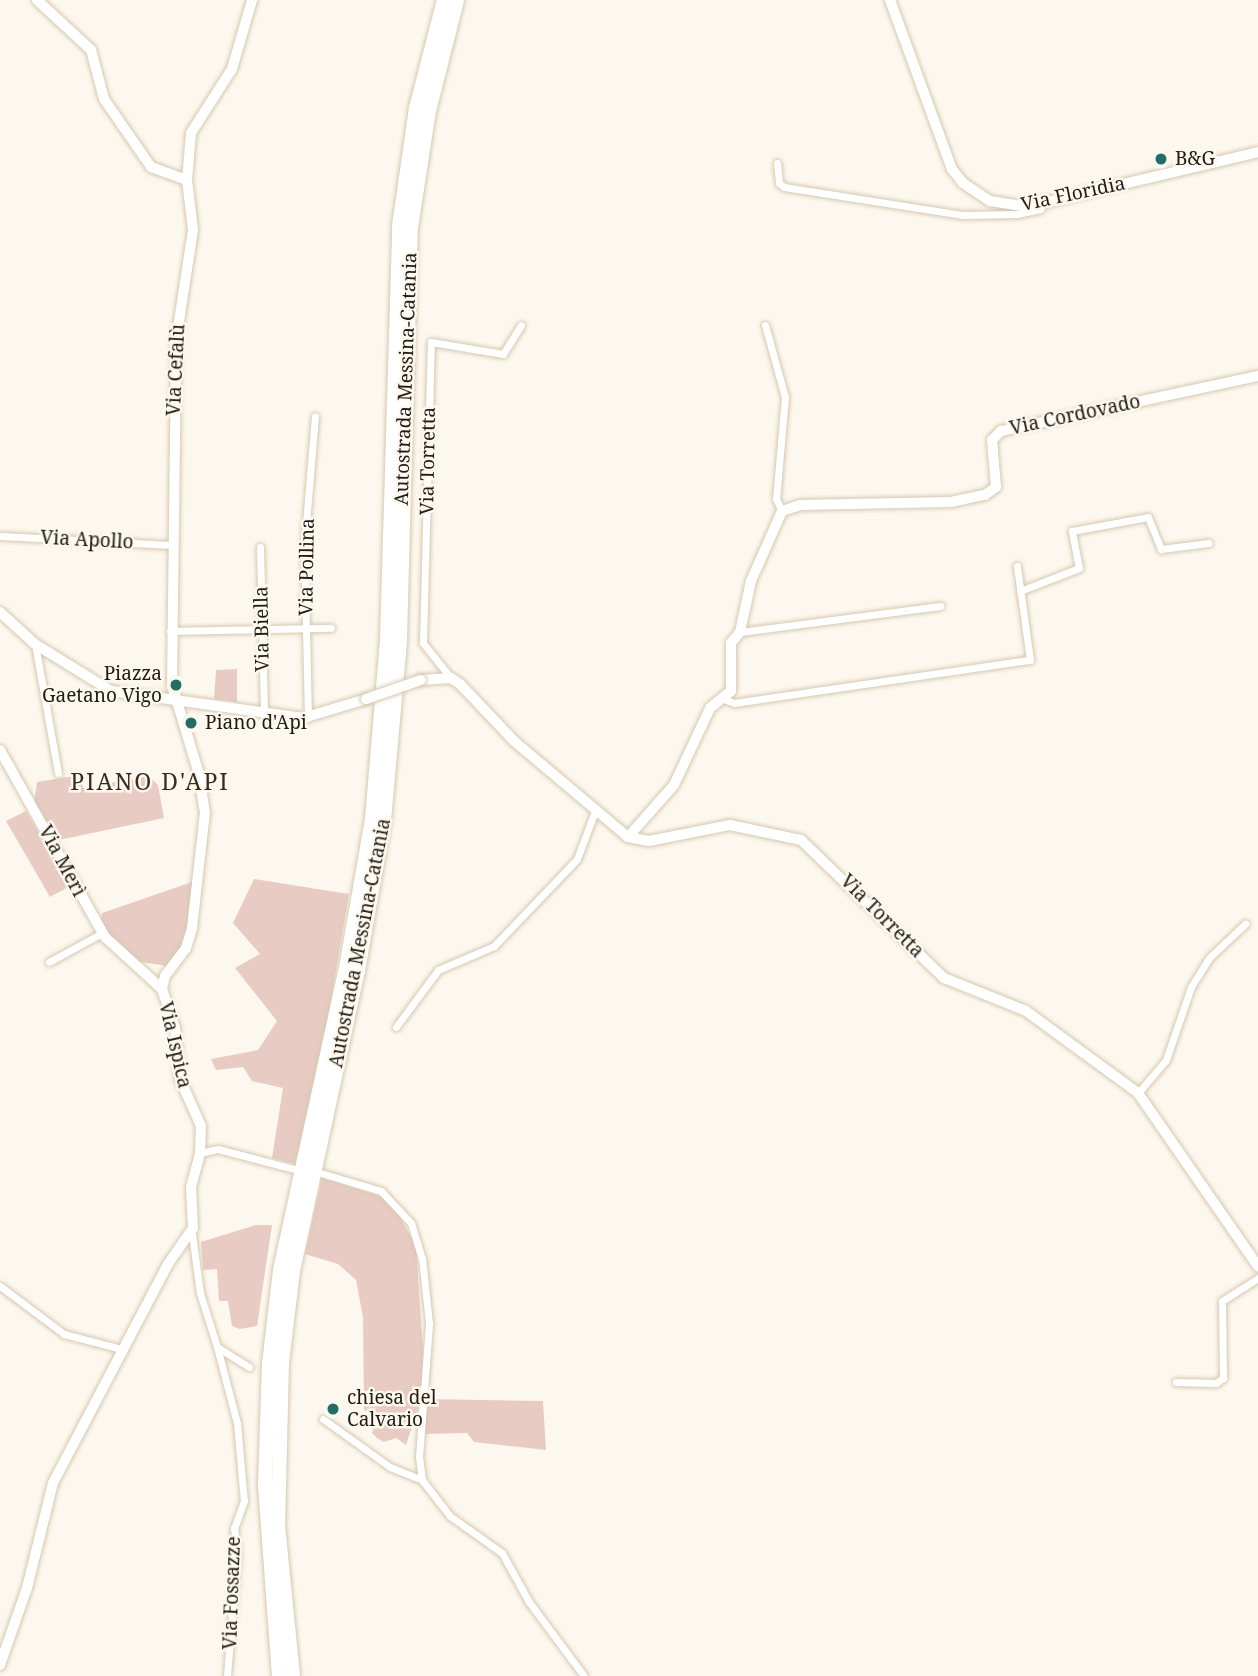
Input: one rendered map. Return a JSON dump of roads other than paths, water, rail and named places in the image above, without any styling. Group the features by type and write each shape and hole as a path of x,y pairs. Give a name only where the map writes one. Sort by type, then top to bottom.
{"highway":[{"name":"Autostrada Messina-Catania","path":"279,1676 266,1516 269,1364 280,1270 346,968 372,819 387,652 399,226 416,108 444,0"},
{"name":"Autostrada Messina-Catania","path":"293,1676 278,1527 282,1363 293,1271 360,960 384,821 400,640 411,228 429,111 457,0"}],"street":[{"path":"37,0 91,50 104,99 151,167 187,180"},
{"name":"Via Cefalù","path":"175,697 171,672 170,631 176,341 193,230 187,180 191,133 232,69 252,0"},
{"name":"Via Floridia","path":"890,0 951,169 975,192 1003,206 1042,203 1258,152"},
{"path":"777,163 779,183 785,187 962,215 1017,215 1040,209 1042,203"},
{"name":"Via Torretta","path":"521,325 503,354 431,342 423,643 451,678 513,741 628,836 649,841 730,825 801,840 944,978 1026,1011 1138,1093 1258,1266"},
{"path":"628,836 674,785 710,708 731,691 731,643 740,632 751,581 782,510 776,499 785,397 765,325"},
{"name":"Via Cordovado","path":"782,510 800,505 951,502 985,495 996,487 992,440 1001,431 1258,376"},
{"name":"Via Pollina","path":"308,718 304,547 314,416"},
{"path":"1020,591 1079,568 1072,531 1148,517 1161,549 1209,543"},
{"name":"Via Apollo","path":"0,536 173,545"},
{"name":"Via Biella","path":"260,547 264,711"},
{"path":"724,699 734,704 1030,660 1017,566"},
{"path":"740,632 940,606"},
{"path":"0,612 35,644 111,691 175,697 308,718 421,680 451,678"},
{"path":"170,631 331,628"},
{"path":"35,644 58,773"},
{"name":"Via Ispica","path":"175,697 199,774 205,813 192,928 186,948 167,973 162,989 175,1028 180,1079 202,1138 191,1187 192,1234 200,1293 217,1347"},
{"name":"Via Merì","path":"0,750 102,933 147,973"},
{"path":"396,1027 438,970 494,946 577,859 596,811"},
{"path":"1138,1093 1166,1060 1184,1002 1197,977 1222,943 1245,925"},
{"path":"49,962 102,933"},
{"path":"134,964 167,973"},
{"path":"147,973 167,973"},
{"path":"147,973 162,989"},
{"path":"202,1138 218,1149 294,1169"},
{"path":"200,1153 218,1149"},
{"path":"321,1174 381,1191 402,1210 418,1241 429,1328 419,1456 422,1480"},
{"path":"0,1665 27,1588 53,1483 168,1264 192,1234"},
{"path":"1176,1382 1216,1383 1223,1378 1222,1301 1258,1278"},
{"path":"0,1286 70,1337 122,1349"},
{"path":"217,1347 249,1367"},
{"name":"Via Fossazze","path":"217,1347 237,1423 244,1501 234,1528 237,1554 227,1676"},
{"path":"323,1419 390,1467 422,1480 450,1516 502,1553 529,1602 584,1676"}],"place":[{"name":"B&G","path":"1161,159"},
{"name":"Piazza Gaetano Vigo","path":"176,685"},
{"name":"Piano d'Api","path":"191,723"},
{"name":"chiesa del Calvario","path":"333,1409"}],"district":[{"name":"PIANO D'API","path":"150,781"}]}
